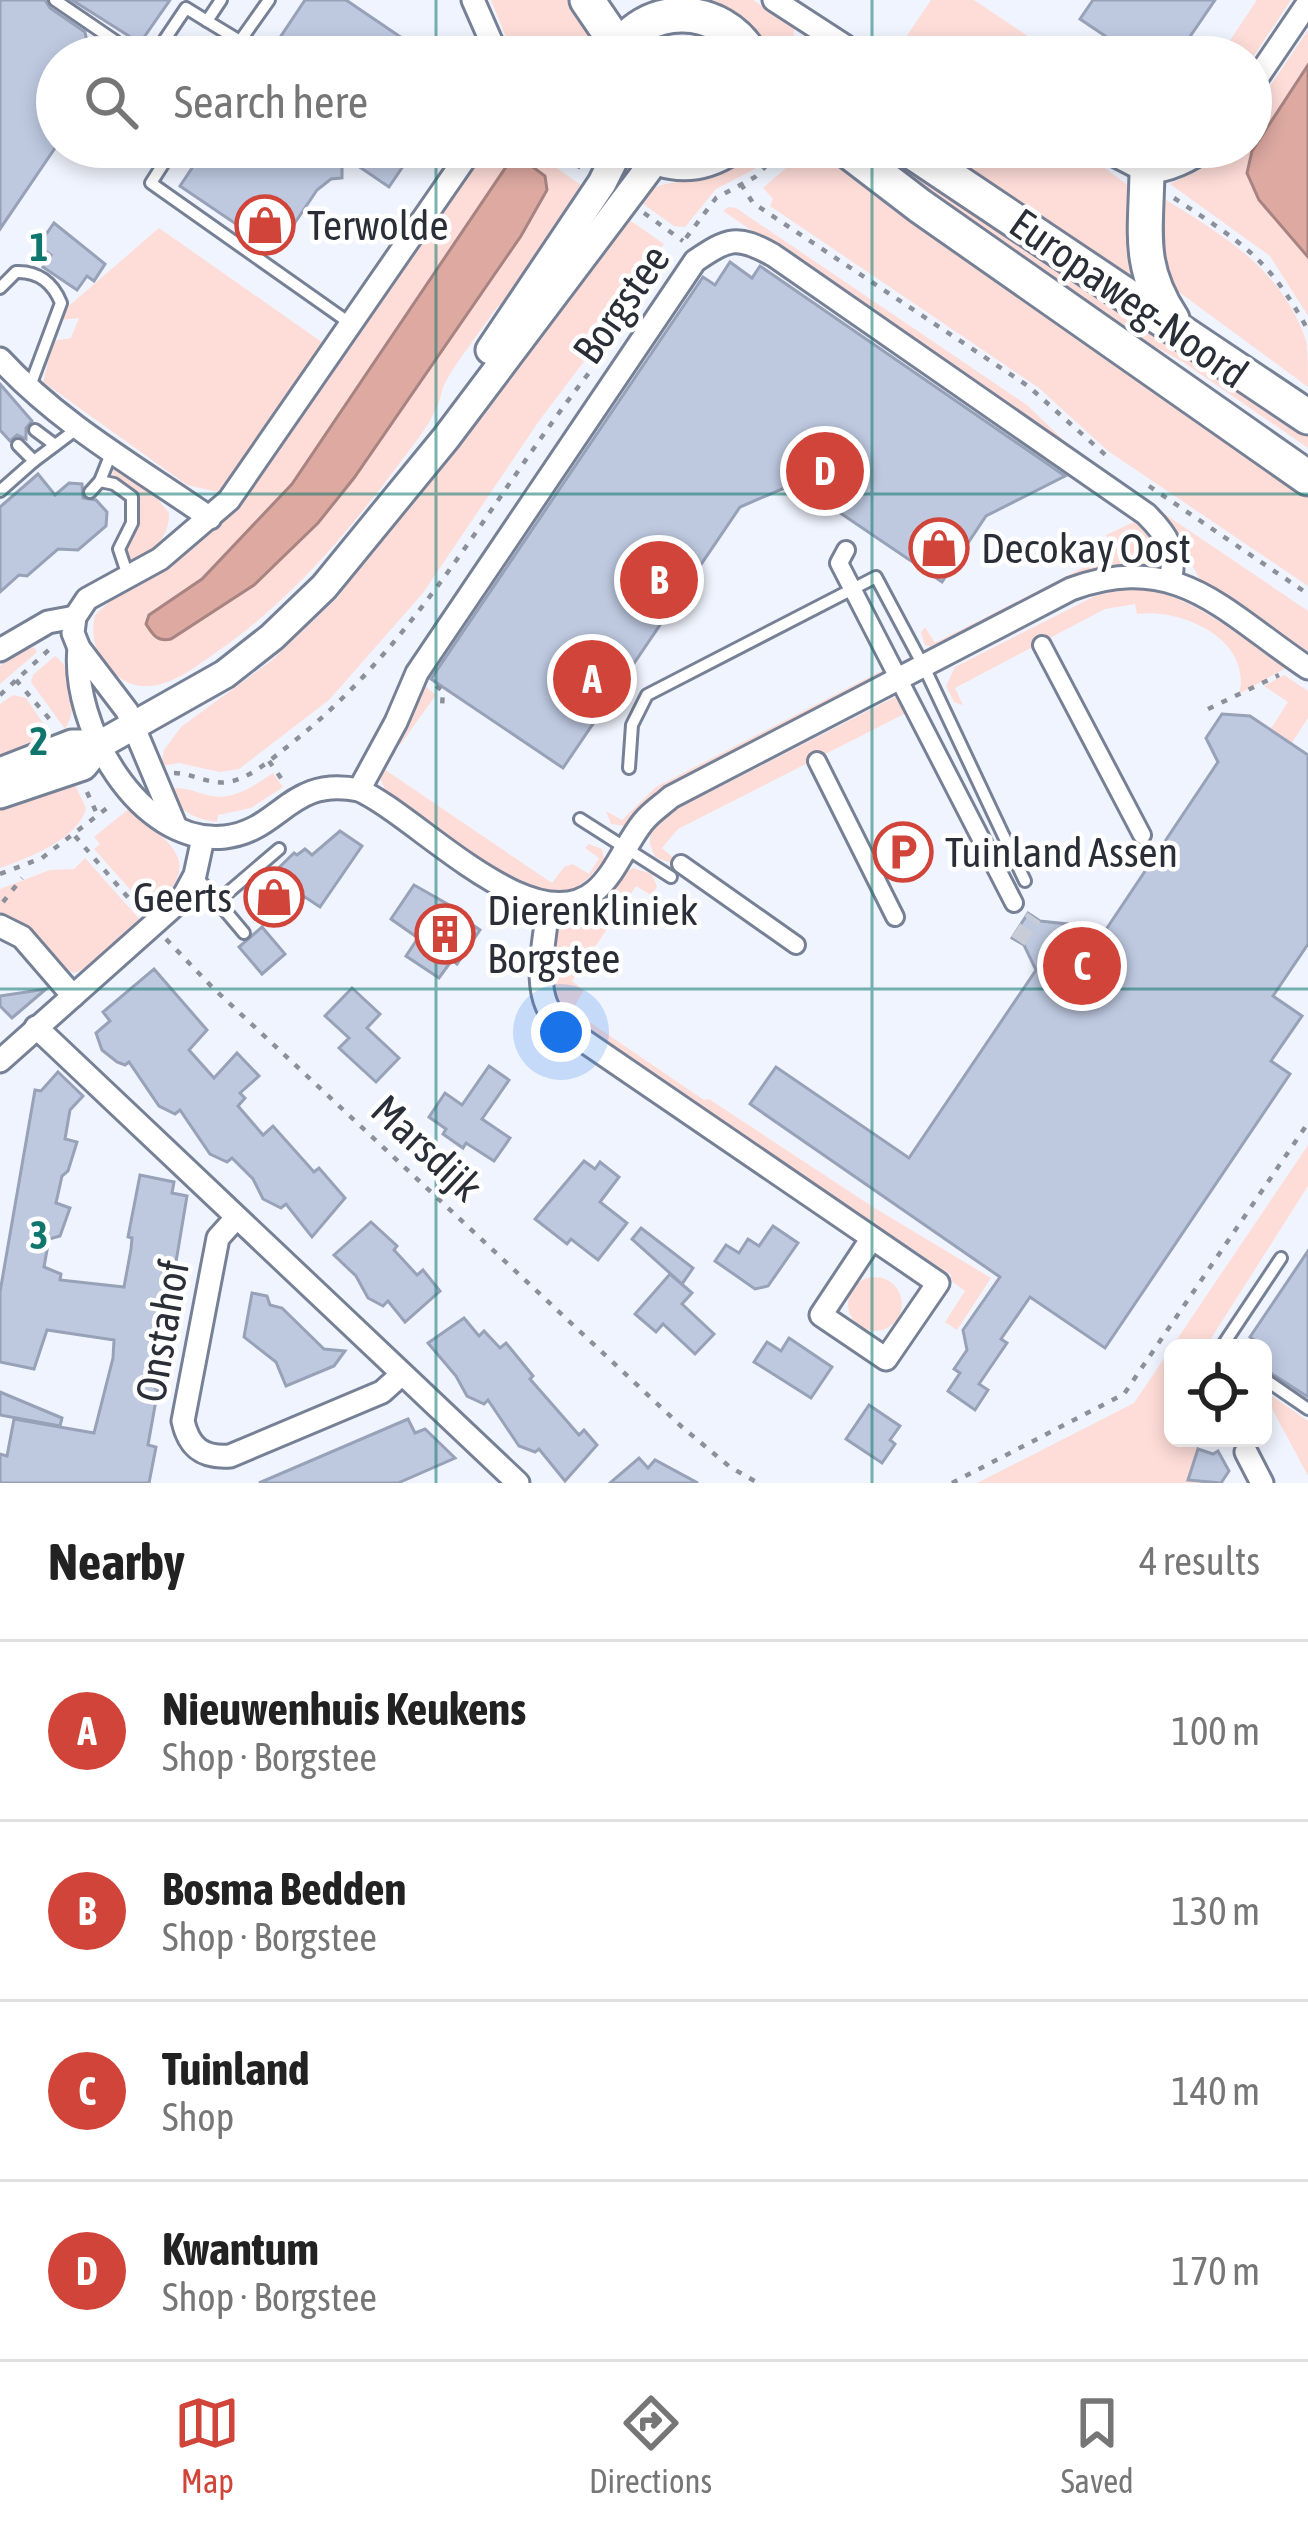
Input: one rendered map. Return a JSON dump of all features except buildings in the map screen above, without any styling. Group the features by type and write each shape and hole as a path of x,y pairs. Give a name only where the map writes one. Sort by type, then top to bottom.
{"main road":[{"path":"587,0 608,36"},
{"path":"629,36 643,9 698,13 739,36"},
{"name":"Europaweg-Noord","path":"871,168 1308,478"},
{"name":"Europaweg-Noord","path":"936,168 1308,416"},
{"path":"1151,172 1145,260 1153,290 1179,331"}],"street":[{"path":"473,0 489,36"},
{"path":"774,0 830,36"},
{"path":"1272,56 1308,3"},
{"path":"175,825 135,728 73,634 75,617 87,599 160,559 210,518 245,480 459,168"},
{"path":"388,510 435,430 610,168"},
{"path":"0,772 65,748 101,744 135,728 225,674 272,638 324,587 446,438 635,168"},
{"path":"1143,168 1151,172 1164,168"},
{"name":"Borgstee","path":"359,790 416,673 695,261 722,243 747,241 773,255 1146,514 1170,542 1171,580"},
{"path":"1,360 78,428 210,518"},
{"path":"846,550 839,563 1014,903"},
{"path":"80,648 77,673 101,744 117,776 142,807 203,838 244,832 315,789 359,790 509,890 548,906 566,905 595,891 646,818 671,797 1086,584 1128,574 1171,580 1196,591 1304,666"},
{"path":"0,650 48,622 75,617"},
{"path":"1042,645 1142,835"},
{"path":"0,794 83,766 101,744"},
{"path":"817,761 895,916"},
{"path":"0,1061 182,899 195,875 203,838"},
{"path":"676,871 796,945"},
{"path":"548,906 542,999 553,1020 938,1283 886,1359 821,1315 872,1238"},
{"path":"0,926 22,937 73,996"},
{"name":"Onstahof","path":"36,1027 518,1483"},
{"name":"Onstahof","path":"236,1218 218,1238 183,1421 187,1438 198,1450 213,1457 230,1456 382,1392 402,1374"},
{"path":"1246,1452 1262,1483"}],"lane":[{"path":"56,0 109,36"},
{"path":"206,21 221,0"},
{"path":"243,36 269,0"},
{"path":"167,36 186,8 233,36"},
{"path":"161,168 151,183 352,324"},
{"path":"0,288 16,272 28,272 41,277 61,303 29,389"},
{"path":"0,491 78,428"},
{"path":"35,430 55,445"},
{"path":"18,446 34,460"},
{"path":"89,492 100,481 112,451"},
{"path":"100,481 128,492 134,505 132,523 119,549 128,576"},
{"path":"629,768 632,725 647,695 876,577 1025,880"},
{"path":"580,819 625,849 676,871"},
{"path":"217,902 279,849"},
{"path":"195,875 244,933"},
{"path":"1227,1339 1280,1258"},
{"path":"1272,1384 1308,1409"}],"path":[{"path":"673,256 716,198 760,168"},
{"path":"1151,172 1165,193 1233,237 1275,274 1308,330"},
{"path":"741,184 753,202 1028,386 1109,458"},
{"path":"155,780 182,772 224,783 237,779 269,761 334,706 423,608 514,472 599,360"},
{"path":"1145,483 1308,594"},
{"path":"1208,710 1304,666"},
{"path":"0,695 16,680 47,713 65,748"},
{"path":"0,874 43,858 97,814"},
{"name":"Marsdijk","path":"75,836 213,988 682,1427 730,1467 758,1483"},
{"path":"0,906 22,878"},
{"path":"952,1483 1124,1394 1308,1123"}],"shaded area":[{"path":"491,0 578,0 596,33 596,36 506,36"},
{"path":"709,0 753,0 794,28 794,36 757,36 740,16"},
{"path":"931,0 974,0 1028,36 907,36"},
{"path":"1257,0 1291,0 1267,36 1233,36"},
{"path":"1308,30 1308,65 1272,120 1272,83"},
{"path":"1308,65 1308,257 1259,200 1247,173 1248,168 1272,168 1272,120"},
{"path":"472,168 510,168 292,484 202,579 149,615 354,478 521,236 547,190 545,176 534,168 557,168 588,190 507,306 498,306 458,362 418,438 311,570 264,616 188,672 163,684 138,686 113,672 99,653 93,631 95,615 119,593 161,572 245,496"},
{"path":"505,168 534,168 545,176 547,190 521,236 318,523 254,585 171,639 156,637 146,624 149,615 202,579 292,484"},
{"path":"727,168 755,168 716,189 685,227 674,226 636,199 665,184"},
{"path":"786,168 854,168 1308,494 1308,586 1108,451 1039,388 770,206 773,199 763,188"},
{"path":"898,168 916,168 1308,432 1308,448 1183,362 1119,327"},
{"path":"966,168 1104,168 1132,188 1135,277 1126,277"},
{"path":"1203,168 1248,168 1259,200 1308,257 1308,316 1270,256 1170,184"},
{"path":"1160,196 1247,255 1281,291 1306,340 1308,387 1168,284 1161,271"},
{"path":"728,207 1027,405 1077,453 723,211"},
{"path":"621,214 664,244 660,249 666,253 539,421 423,593 329,700 239,769 220,772 179,763 161,766 164,750 181,727 271,661 338,597"},
{"path":"159,228 323,343 218,492 187,485 43,382 53,341 71,338 79,318 60,320 63,311"},
{"path":"1091,464 1308,611 1308,654 1202,583 1172,529"},
{"path":"114,466 152,492 169,513 158,543 132,562 124,551 139,501 135,492 112,477"},
{"path":"1138,520 1160,548 1154,563 1095,570 938,649 925,645 921,633 925,627 935,643 1114,552 1106,535"},
{"path":"1133,586 1195,607 1286,668 1239,694 1241,675 1225,644 1194,623 1137,614 1135,604 1105,609 955,688 963,705 954,702 946,686 955,667 1093,597"},
{"path":"34,647 37,652 0,684 0,666"},
{"path":"55,656 68,671 73,690 65,729 31,682"},
{"path":"883,670 886,676 675,783 625,826 611,824 606,811 622,820 656,787"},
{"path":"1284,675 1308,691 1308,718 1291,744 1270,730 1288,702 1264,686"},
{"path":"420,682 436,695 400,745 395,740 415,707"},
{"path":"13,695 26,698 55,741 0,762 0,704"},
{"path":"897,696 910,711 678,829 662,848 677,861 674,864 655,857 650,833 673,811"},
{"path":"392,748 396,752 384,769 552,883 564,867 573,864 589,874 599,858 585,848 589,844 602,849 604,860 575,888 551,893 494,868 391,797 379,772"},
{"path":"273,773 283,787 251,808 218,815 217,822 187,812 167,789 225,796 242,792"},
{"path":"73,781 86,808 74,829 51,846 0,868 0,801"},
{"path":"130,808 170,845 180,867 167,895 150,912 94,849 100,844 94,837"},
{"path":"85,858 141,921 87,968 74,973 58,966 0,917 0,889 50,870 74,869"},
{"path":"633,868 652,874 657,887 651,895 636,886 572,981 584,990 572,1010 704,1100 991,1278 957,1330 945,1322 965,1291 950,1280 951,1275 561,1012 552,993 558,929 607,896"},
{"path":"1308,1145 1308,1186 1211,1339 1177,1339"},
{"path":"875,1277 894,1285 902,1304 894,1323 875,1331 856,1323 848,1304 856,1285"},
{"path":"1164,1359 1164,1447 1197,1447 1219,1483 977,1483 1134,1403"},
{"path":"1272,1396 1308,1421 1308,1476 1272,1408"}],"tunnel":[{"path":"1018,941 1034,917"}],"place":[{"name":"Terwolde","path":"265,225"},
{"name":"Kwantum","path":"825,471"},
{"name":"Decokay Oost","path":"939,548"},
{"name":"Bosma Bedden","path":"659,580"},
{"name":"Nieuwenhuis Keukens","path":"592,679"},
{"name":"Tuinland Assen","path":"903,852"},
{"name":"Geerts","path":"274,897"},
{"name":"Dierenkliniek Borgstee","path":"445,934"},
{"name":"Tuinland","path":"1082,966"}]}
